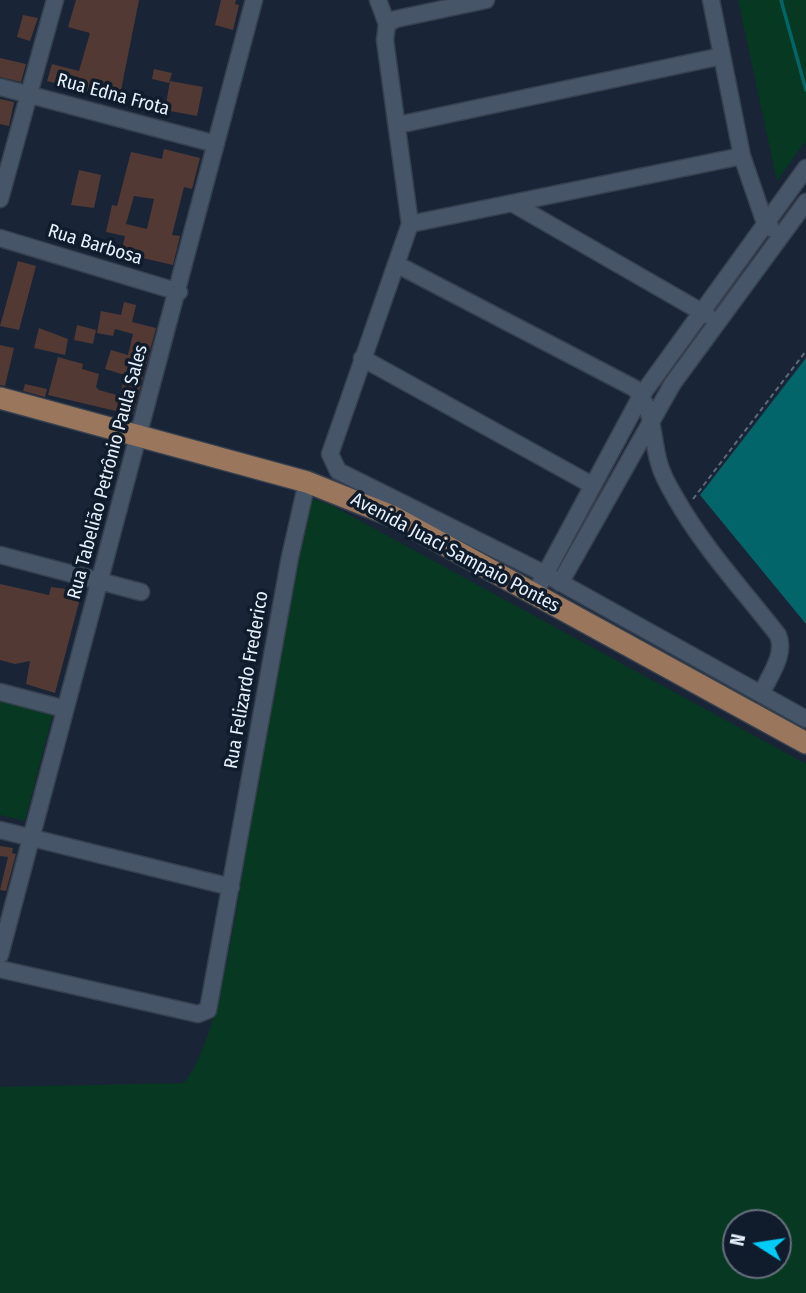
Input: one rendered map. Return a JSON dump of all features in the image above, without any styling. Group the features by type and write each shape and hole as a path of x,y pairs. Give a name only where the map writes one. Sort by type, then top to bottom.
{"main road":[{"name":"Avenida Juaci Sampaio Pontes","path":"0,398 308,483 392,516 806,743"}],"street":[{"path":"0,199 55,0"},
{"name":"Rua Tabelião Petrônio Paula Sales","path":"0,955 254,0"},
{"path":"378,0 387,24 385,40 410,224 330,454 338,471 545,574 762,692 806,719"},
{"path":"387,24 396,19 486,0"},
{"path":"711,0 742,156 765,223 780,237"},
{"path":"398,125 722,56"},
{"name":"Rua Edna Frota","path":"0,87 216,144"},
{"path":"410,224 742,156"},
{"path":"534,594 641,396 806,168"},
{"path":"560,583 652,418 715,323 806,202"},
{"path":"512,203 701,310 715,323"},
{"name":"Rua Barbosa","path":"0,238 178,292"},
{"path":"396,264 634,388 641,396 652,418 659,464 684,511 710,549 778,635 782,644 762,692"},
{"path":"362,358 592,485"},
{"path":"308,483 336,467"},
{"name":"Rua Felizardo Frederico","path":"0,969 205,1014 209,1006 290,557 308,483"},
{"path":"0,555 141,592"},
{"path":"0,692 65,709"},
{"path":"0,830 231,887"}],"path":[{"path":"684,511 806,351"}],"shaded area":[{"path":"738,0 806,0 806,140 777,181"},
{"path":"806,358 806,624 700,495"},
{"path":"307,497 331,505 806,764 806,1293 0,1293 0,1087 184,1083 197,1062 208,1034 218,1001"},
{"path":"0,699 53,713 25,821 0,815"}],"building":[{"path":"76,0 139,0 119,100 47,81 52,64 79,71 90,33 68,27"},
{"path":"221,0 236,0 235,4 239,5 233,30 215,25"},
{"path":"23,15 38,18 30,41 17,37"},
{"path":"0,58 26,64 21,82 0,77"},
{"path":"154,69 172,73 169,83 152,79"},
{"path":"170,81 203,87 197,116 165,110"},
{"path":"0,99 14,102 9,126 0,124"},
{"path":"164,149 200,158 192,189 184,187 172,235 180,236 173,265 121,253 125,236 106,232 112,205 117,206 131,152 162,159","holes":["134,196 154,199 147,229 126,224"]},
{"path":"79,170 101,175 94,208 71,205"},
{"path":"18,261 36,266 19,330 0,326"},
{"path":"124,302 136,305 132,322 156,328 133,415 48,395 58,357 83,364 82,369 99,374 96,387 120,396 125,375 105,369 111,350 128,355 133,334 115,329 113,336 97,333 101,311 121,315"},
{"path":"77,325 96,330 93,344 74,340"},
{"path":"39,328 68,339 65,355 34,348"},
{"path":"0,345 14,348 5,386 0,385"},
{"path":"25,384 47,389 45,397 23,391"},
{"path":"108,454 121,457 116,475 104,472"},
{"path":"0,584 49,595 51,587 82,591 55,693 26,684 30,661 15,664 0,660"},
{"path":"0,846 13,848 12,853 16,854 6,891 0,890 8,857 0,856"}],"waterway":[{"path":"781,0 806,90"}]}
